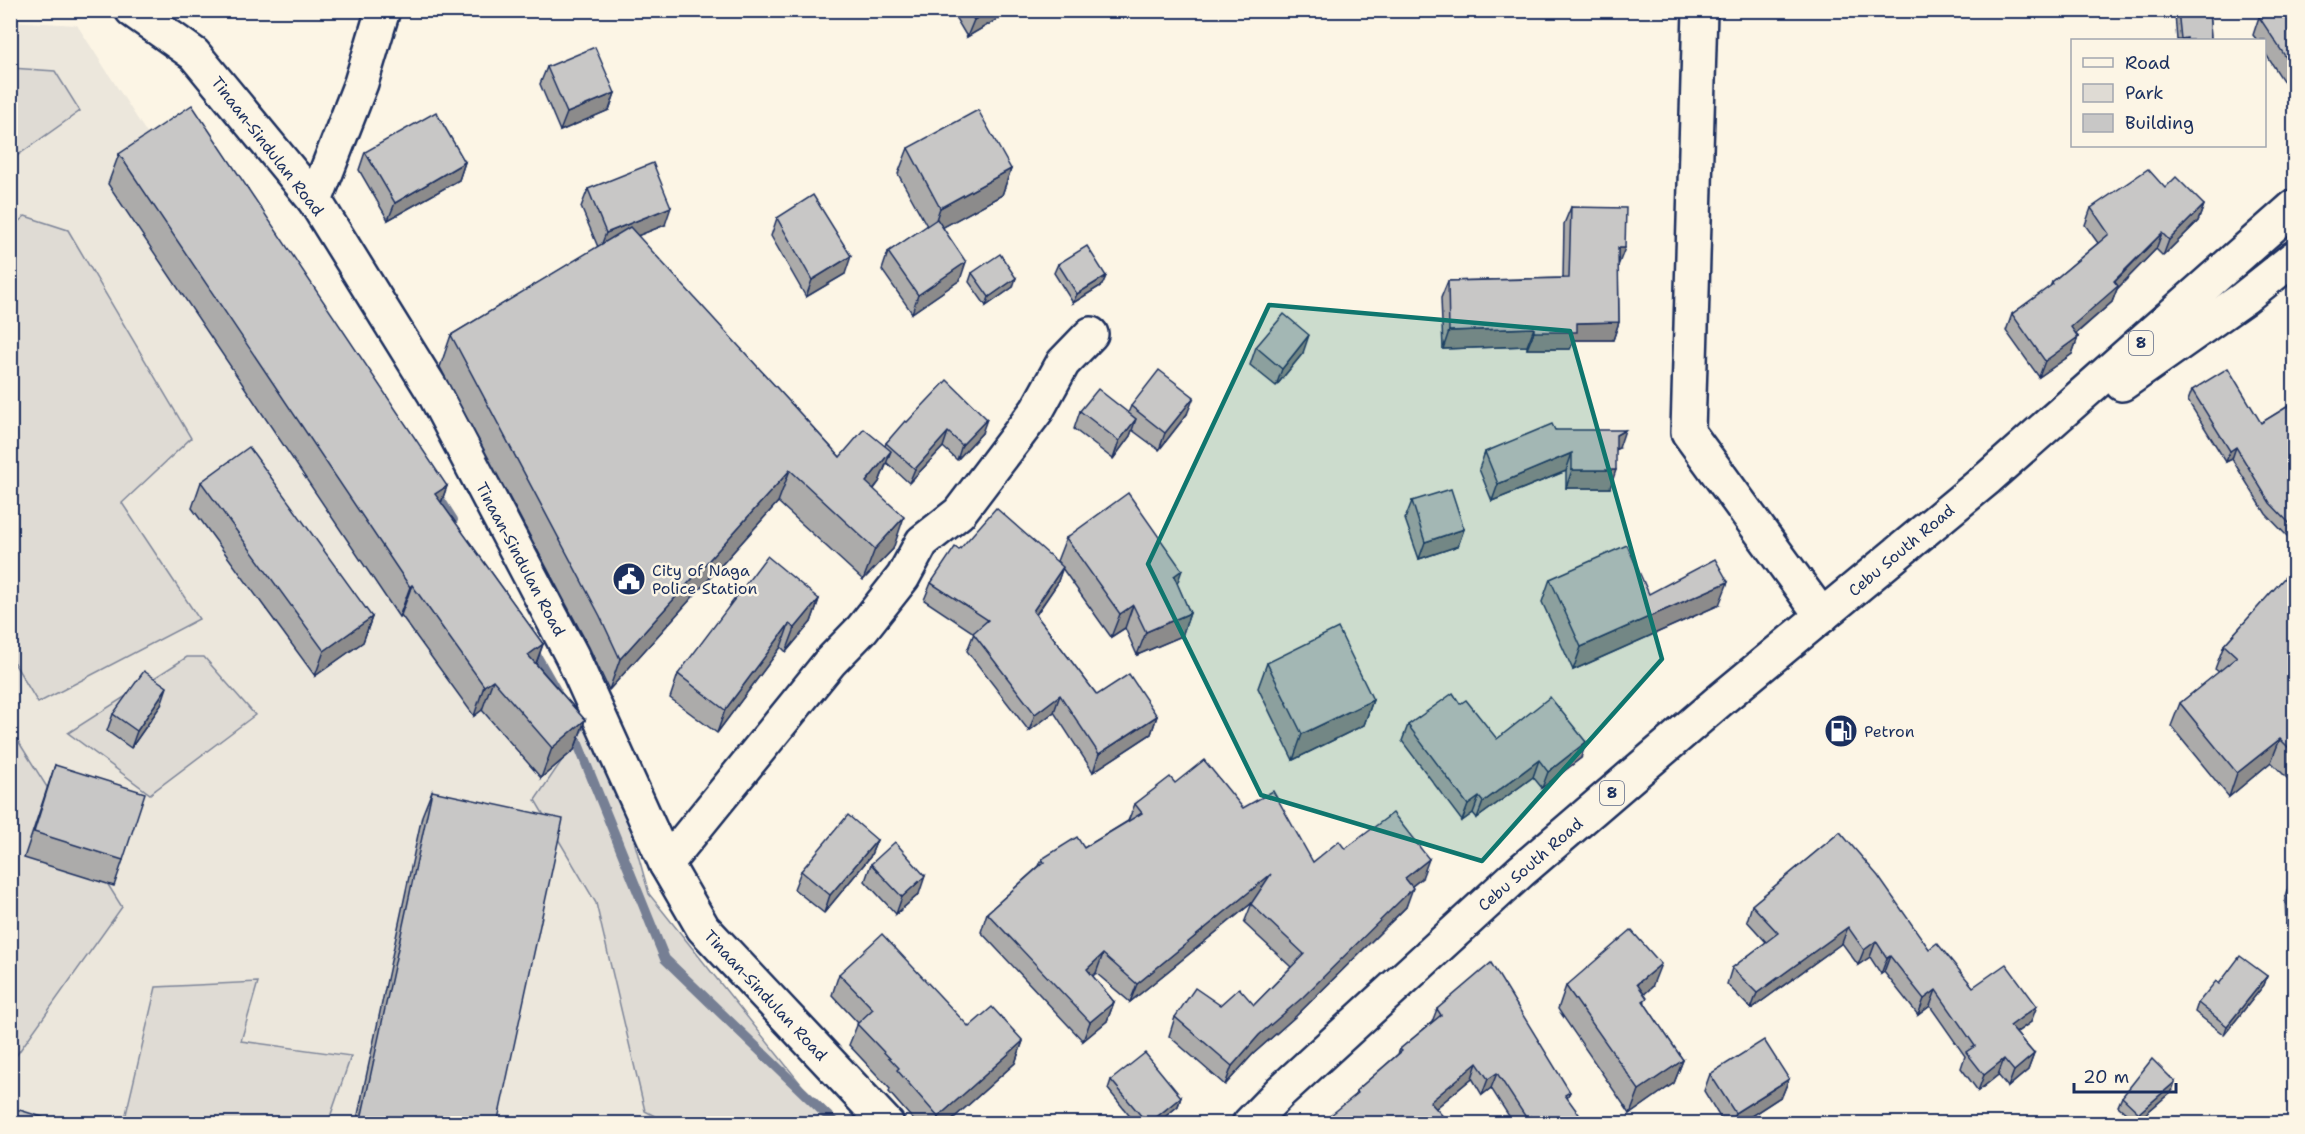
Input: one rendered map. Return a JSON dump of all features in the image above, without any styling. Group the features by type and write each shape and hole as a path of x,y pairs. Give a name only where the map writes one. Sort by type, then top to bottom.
{"main road":[{"name":"Tinaan-Sindulan Road","path":"132,10 194,54 315,201 434,393 572,656 666,864 703,928 887,1124"},
{"path":"315,201 361,83 383,10"},
{"path":"1700,10 1688,432 1822,616"},
{"name":"Cebu South Road","path":"1249,1124 1280,1092 1520,872 1710,708 1988,478 2295,207"},
{"name":"Cebu South Road","path":"1988,478 2244,298 2295,258"},
{"path":"666,864 830,662 862,629 903,577 922,542 959,513 972,497 1037,410 1063,363 1091,334"}],"highlighted area":[{"path":"1269,305 1570,331 1662,659 1482,861 1261,795 1148,564"}],"shaded area":[{"path":"10,21 77,25 584,811 832,1123 11,1123"}],"green space":[{"path":"11,68 55,71 80,111 11,160"},
{"path":"25,216 68,230 191,438 122,503 199,619 38,703 10,656 10,229"},
{"path":"187,657 204,657 255,715 150,794 68,733"},
{"path":"586,725 626,812 649,894 832,1123 668,1123 645,1111 596,903 535,800"},
{"path":"10,728 122,907 11,1063 10,1063"},
{"path":"258,982 241,1041 351,1056 328,1123 126,1123 126,1114 156,987"}],"building":[{"path":"968,10 990,10 974,20"},
{"path":"2178,10 2209,10 2211,39 2181,39"},
{"path":"2270,10 2295,10 2295,71 2259,17"},
{"path":"595,47 615,93 567,113 547,67"},
{"path":"192,105 447,486 435,494 543,644 528,655 585,720 552,748 493,680 484,686 412,585 410,587 119,154"},
{"path":"978,110 1011,169 940,208 908,148"},
{"path":"436,112 465,162 395,203 365,152"},
{"path":"653,163 671,207 606,233 588,189"},
{"path":"2148,169 2165,188 2176,177 2204,205 2169,240 2162,233 2114,281 2118,286 2071,327 2078,337 2045,361 2012,314 2053,284 2052,282 2109,234 2091,208"},
{"path":"813,195 851,256 812,280 777,218"},
{"path":"1571,207 1626,208 1625,248 1618,248 1619,322 1577,323 1577,332 1534,332 1534,328 1449,331 1448,281 1569,278"},
{"path":"937,219 966,262 918,295 888,252"},
{"name":"City of Naga Police Station","path":"630,227 840,457 864,429 891,451 866,482 904,517 875,549 790,470 620,659 600,616 451,335"},
{"path":"1087,246 1106,276 1077,294 1058,264"},
{"path":"1000,254 1016,278 989,297 972,273"},
{"path":"1284,314 1309,335 1282,369 1256,347"},
{"path":"2228,368 2261,423 2295,402 2295,523 2292,526 2270,503 2236,447 2230,451 2192,390"},
{"path":"1159,370 1194,397 1165,433 1131,406"},
{"path":"947,380 987,419 962,445 948,432 915,469 886,443"},
{"path":"1098,389 1136,419 1119,441 1080,411"},
{"path":"1552,424 1555,430 1625,430 1616,435 1616,470 1572,470 1572,453 1498,484 1485,452"},
{"path":"249,447 372,617 324,651 201,482"},
{"path":"1451,489 1464,529 1425,542 1412,501"},
{"path":"1128,493 1182,570 1174,576 1190,613 1146,632 1133,605 1120,614 1066,538"},
{"path":"996,508 1063,567 1033,611 1097,695 1129,674 1157,716 1099,754 1060,695 1035,714 973,633 988,620 931,583 955,547 959,550"},
{"path":"1627,545 1649,594 1715,559 1728,582 1581,647 1550,579"},
{"path":"767,556 819,599 795,628 789,624 725,710 678,674"},
{"path":"2295,566 2295,754 2280,739 2237,773 2180,703 2237,657 2224,645"},
{"path":"1338,628 1373,700 1302,734 1267,663"},
{"path":"144,671 167,687 137,731 113,714"},
{"path":"1453,693 1460,704 1466,700 1497,739 1550,697 1586,742 1548,772 1539,760 1483,802 1479,797 1468,805 1408,725"},
{"path":"1204,760 1243,808 1273,791 1313,862 1339,841 1345,849 1393,813 1429,859 1405,878 1413,888 1303,997 1259,1035 1232,1066 1175,1017 1195,988 1220,1005 1239,988 1254,1005 1304,954 1251,904 1271,874 1137,984 1103,954 1087,969 1114,1002 1090,1022 987,913 1044,862 1042,859 1077,837 1084,848 1142,813 1135,804 1170,777 1175,783"},
{"path":"55,765 145,793 123,860 34,832"},
{"path":"432,791 563,819 497,1124 360,1124"},
{"path":"848,815 877,840 830,895 801,871"},
{"path":"1840,832 1878,876 1929,949 1937,943 1973,987 2006,964 2037,1006 2010,1026 2034,1054 2014,1071 2004,1059 1984,1075 1966,1052 1975,1046 1936,990 1924,999 1890,956 1887,958 1876,941 1864,950 1848,927 1757,993 1732,968 1778,933 1752,905"},
{"path":"895,842 925,876 902,897 871,864"},
{"path":"2295,875 2295,915 2290,915 2288,888"},
{"path":"1631,930 1661,964 1637,984 1647,998 1643,1001 1683,1060 1639,1090 1566,986"},
{"path":"882,934 969,1027 992,1007 1023,1041 938,1117 897,1070 899,1068 857,1024 873,1009 839,974"},
{"path":"2240,956 2267,976 2227,1026 2198,1003 2216,981 2219,984"},
{"path":"1491,963 1570,1092 1565,1095 1586,1124 1537,1124 1531,1116 1527,1119 1497,1073 1488,1079 1477,1063 1430,1102 1450,1124 1320,1124 1358,1093 1356,1091 1402,1051 1400,1049 1441,1015 1437,1009"},
{"path":"1764,1040 1789,1079 1735,1113 1710,1074"},
{"path":"1145,1053 1181,1097 1148,1124 1111,1080"},
{"path":"2152,1059 2175,1082 2139,1113 2122,1097"},
{"path":"10,1107 58,1122 57,1124 10,1124"}],"waterway":[{"path":"434,490 453,520"},
{"path":"532,648 557,692"},
{"path":"572,729 665,959 836,1124"}],"place":[{"name":"City of Naga Police Station","path":"629,579"},
{"name":"Petron","path":"1841,731"}]}
